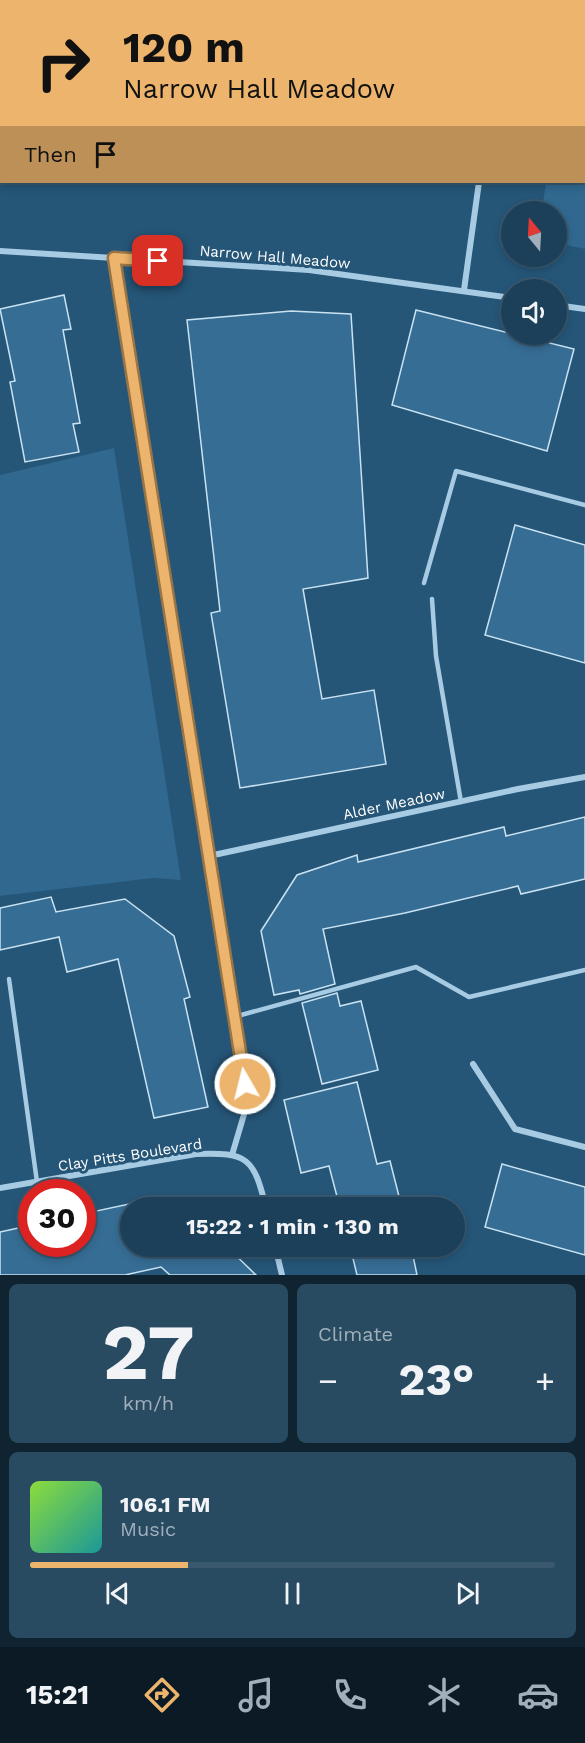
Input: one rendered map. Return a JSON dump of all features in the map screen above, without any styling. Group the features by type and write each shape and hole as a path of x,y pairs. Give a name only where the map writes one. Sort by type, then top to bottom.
{"street":[{"path":"464,290 479,183"},
{"name":"Narrow Hall Meadow","path":"0,251 309,270 501,296"},
{"path":"114,258 245,1084 245,1111 232,1155 245,1160 254,1168 260,1179 264,1197"},
{"path":"567,307 585,309"},
{"name":"Alder Meadow","path":"209,856 585,777"},
{"path":"473,1065 515,1129 585,1147"},
{"name":"Clay Pitts Boulevard","path":"54,1179 196,1154 232,1155"},
{"name":"Clay Pitts Boulevard","path":"0,1188 18,1185"},
{"path":"278,1257 282,1275"}],"lane":[{"path":"424,584 456,471 585,505"},
{"path":"432,598 436,656 460,802"},
{"path":"234,1017 416,968 469,997 585,970"},
{"path":"9,979 37,1179"}],"shaded area":[{"path":"546,183 585,183 585,249 567,245 567,201 543,201"},
{"path":"114,448 181,880 153,878 0,896 0,475"}],"building":[{"path":"64,295 71,329 63,330 80,423 73,424 79,452 25,462 10,382 15,381 0,309"},
{"path":"416,310 501,331 501,345 558,345 574,349 547,451 392,405"},
{"path":"291,311 351,314 368,578 303,589 322,699 374,690 386,764 240,788 211,613 220,611 187,320"},
{"path":"515,525 585,545 585,663 485,635"},
{"path":"585,817 585,879 521,894 518,886 405,913 323,929 335,984 300,994 299,990 274,995 261,931 297,875 357,855 358,862 504,827 506,836"},
{"path":"51,897 56,912 125,899 174,936 190,997 184,999 208,1107 154,1118 118,959 67,972 59,937 0,950 0,908"},
{"path":"337,993 340,1006 361,1001 378,1070 322,1084 302,1003"},
{"path":"357,1082 377,1164 390,1161 399,1197 337,1197 329,1166 301,1173 284,1100"},
{"path":"502,1164 585,1187 585,1255 485,1227"},
{"path":"120,1206 120,1257 237,1257 256,1275 170,1275 161,1267 125,1275 0,1275 0,1232 18,1228 18,1257 96,1257 96,1211"},
{"path":"353,1257 413,1257 417,1275 357,1275"}],"route":[{"path":"158,261 114,258 245,1084"}]}
